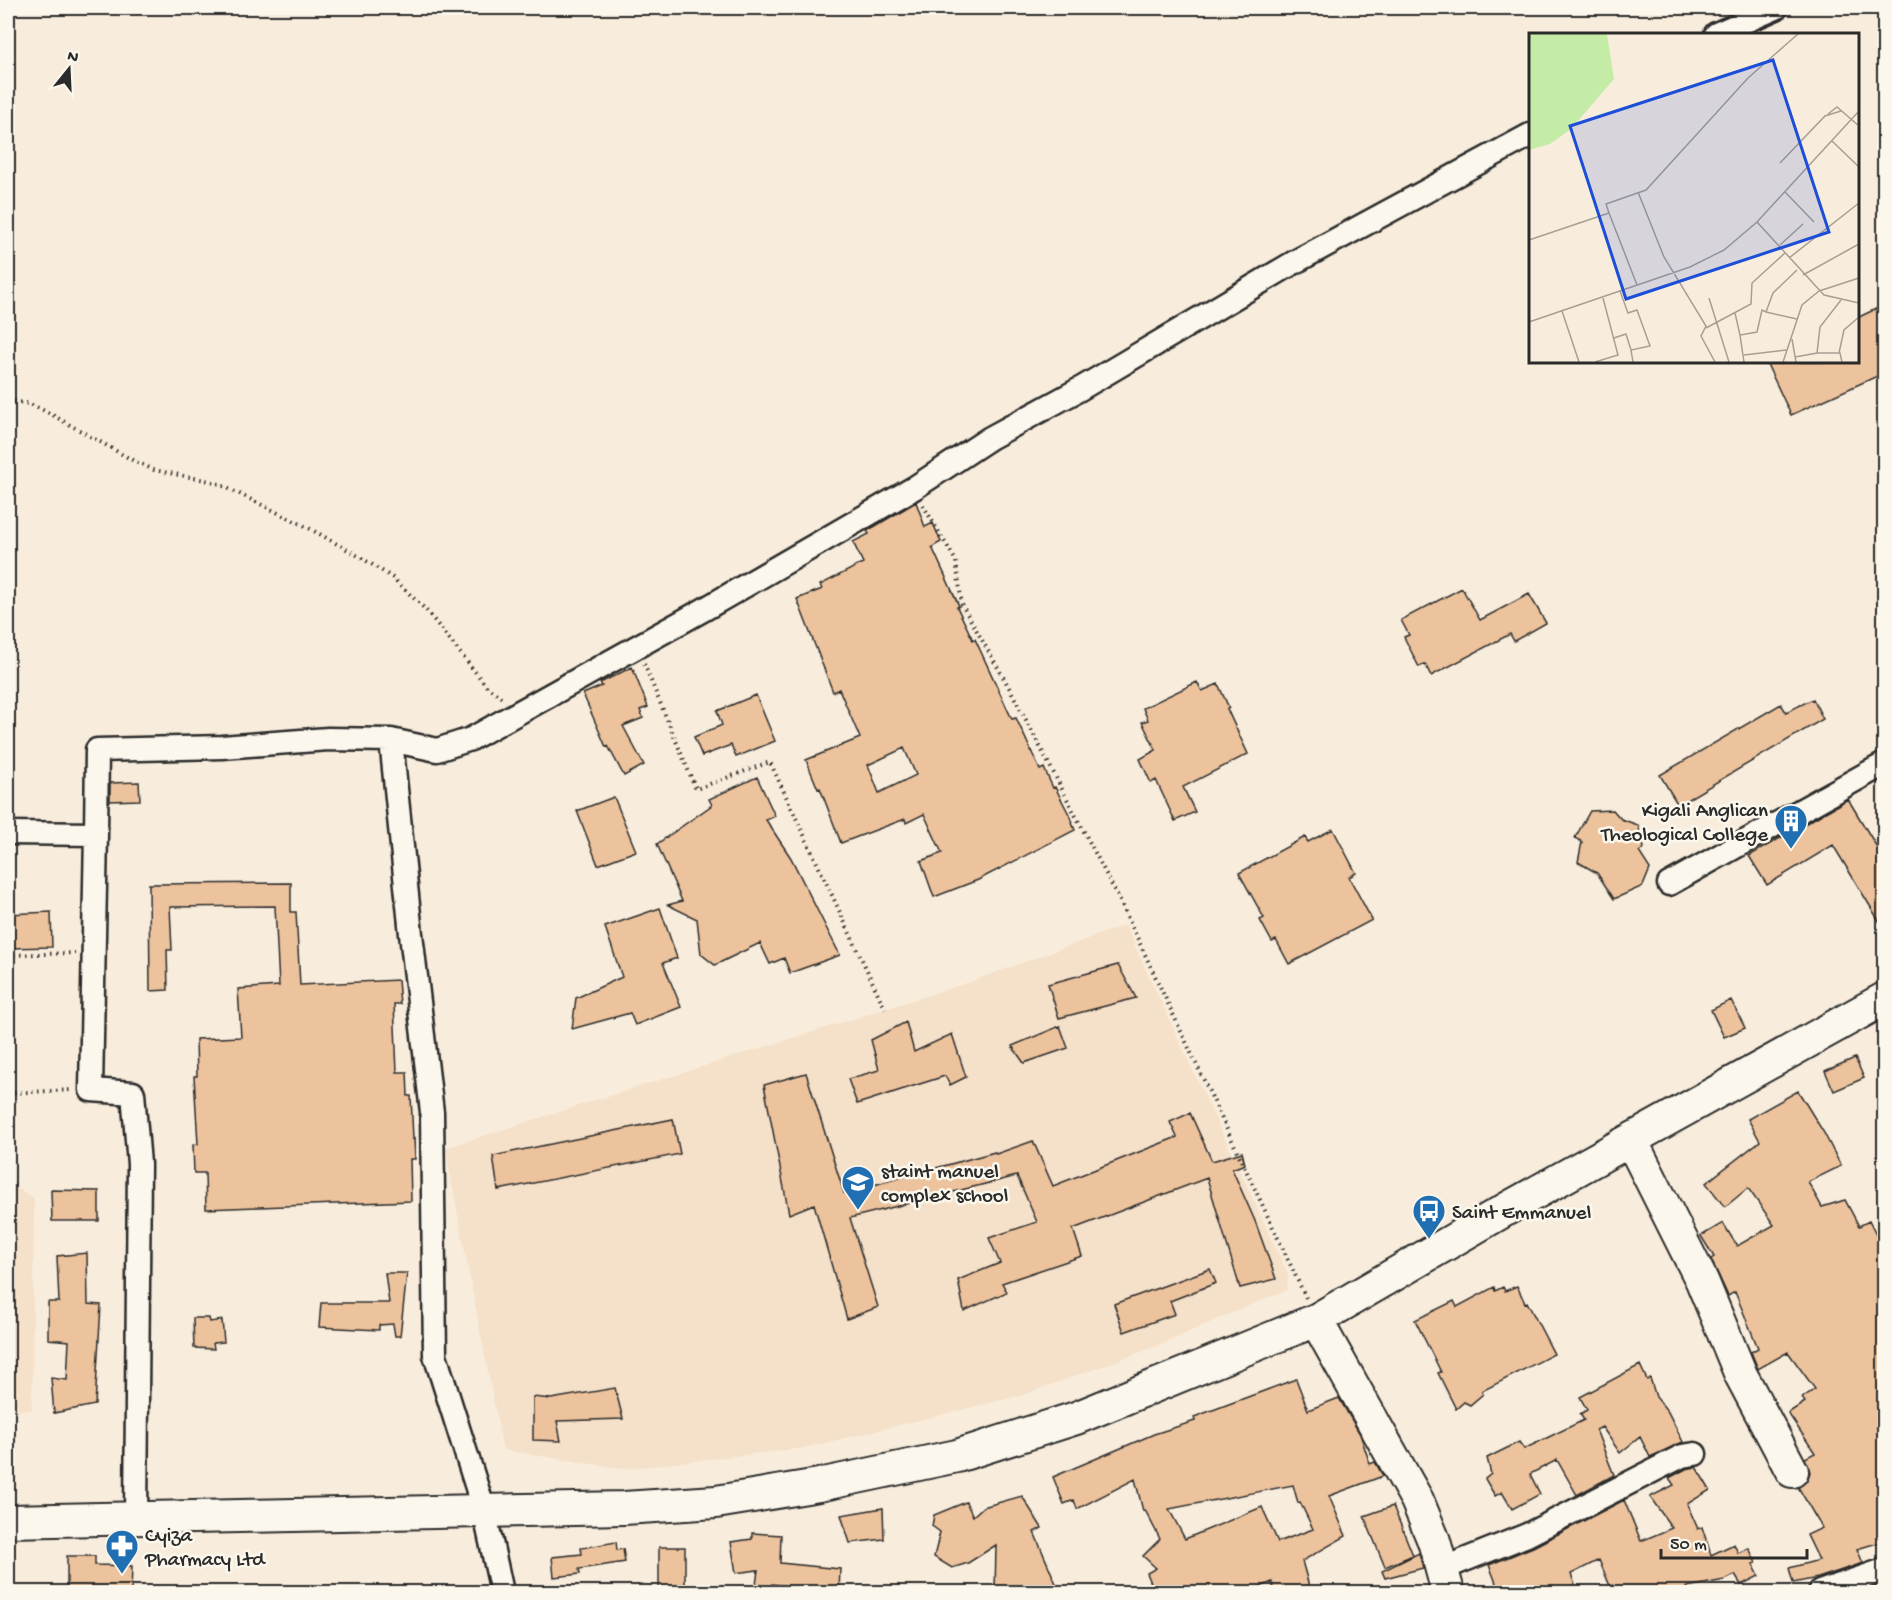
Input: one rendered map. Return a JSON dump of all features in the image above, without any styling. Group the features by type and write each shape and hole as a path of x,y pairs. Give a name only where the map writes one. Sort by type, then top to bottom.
{"street":[{"path":"1718,33 1776,8"},
{"path":"136,1518 138,1164 133,1093 91,1090 97,750 222,747 328,740 391,740 437,750 471,739 914,488 990,438 1080,389 1293,263 1529,136"},
{"path":"391,740 432,1112 435,1355 484,1510 502,1593"},
{"path":"1669,884 1884,764"},
{"path":"8,832 96,834"},
{"path":"8,1521 624,1508 716,1502 819,1485 957,1456 1076,1418 1316,1320 1510,1207 1884,999"},
{"path":"1631,1140 1702,1281 1741,1375 1792,1471"},
{"path":"1316,1320 1417,1500 1434,1541 1445,1581 1527,1535 1682,1456 1695,1454"},
{"path":"1820,1593 1884,1570"}],"path":[{"path":"8,400 30,404 47,412 154,470 215,482 307,527 362,558 393,578 426,610 488,688 503,699 526,708"},
{"path":"914,488 956,561 962,604 1010,689 1119,899 1316,1320"},
{"path":"637,646 696,789 770,762 885,1009"},
{"path":"8,955 94,953"},
{"path":"8,1093 91,1090"}],"shaded area":[{"name":"staint manuel complex school","path":"1125,925 1288,1274 1287,1290 1163,1344 1023,1395 804,1448 623,1469 503,1450 445,1148 970,982"},
{"path":"8,1183 34,1198 32,1410 8,1410"}],"building":[{"path":"1884,305 1884,373 1791,415 1766,363 1859,363 1859,317"},
{"path":"916,502 925,527 933,523 941,542 932,547 959,606 957,607 973,640 975,639 1012,719 1016,718 1040,770 1044,768 1075,830 978,880 934,897 921,861 942,853 924,814 906,823 905,819 841,843 820,788 818,789 806,760 860,738 839,689 833,692 797,599 822,589 820,585 863,563 853,542 869,534 867,531","holes":["904,748 916,775 879,793 868,765"]},
{"path":"1462,588 1480,620 1529,594 1546,623 1514,641 1510,634 1431,676 1425,664 1419,667 1404,637 1409,635 1401,620"},
{"path":"632,667 648,707 640,710 643,718 623,726 644,765 624,776 608,746 606,747 583,694 602,686 600,683"},
{"path":"1197,682 1202,691 1218,684 1248,754 1183,787 1195,812 1175,821 1156,780 1151,783 1140,759 1156,750 1142,722 1148,720 1143,708"},
{"path":"756,695 775,741 736,757 731,745 702,756 694,737 722,725 717,711"},
{"path":"1813,699 1823,719 1678,805 1660,775 1781,704 1786,712"},
{"path":"757,777 775,816 766,820 791,858 840,955 790,973 784,958 770,964 760,943 715,965 701,954 697,919 668,905 682,901 657,844 712,805 709,799"},
{"path":"139,782 140,800 110,801 110,783"},
{"path":"614,797 636,851 598,865 577,811"},
{"name":"Kigali Anglican Theological College","path":"1848,799 1884,859 1884,929 1833,845 1767,885 1749,856"},
{"path":"1613,810 1621,819 1638,825 1644,848 1639,852 1650,869 1643,886 1614,899 1597,873 1578,862 1582,842 1575,838 1590,811"},
{"path":"1333,829 1356,873 1349,877 1372,920 1289,964 1276,940 1272,942 1260,920 1264,918 1239,873 1305,837 1308,842"},
{"path":"291,883 291,912 296,912 300,985 398,980 400,1004 394,1004 397,1072 407,1072 414,1138 415,1159 410,1159 411,1201 206,1209 205,1173 194,1173 193,1145 198,1144 194,1076 197,1076 196,1039 241,1037 238,989 279,986 275,906 170,907 172,950 167,950 168,990 150,991 149,884"},
{"path":"660,908 677,958 663,963 681,1007 635,1025 630,1013 572,1029 576,998 622,977 605,927"},
{"path":"51,912 52,947 8,948 8,914"},
{"path":"1118,965 1136,998 1059,1018 1048,984"},
{"path":"1731,1000 1745,1028 1724,1037 1711,1010"},
{"path":"906,1022 914,1052 952,1034 966,1077 950,1085 945,1076 857,1104 848,1079 879,1070 871,1040"},
{"path":"1060,1026 1068,1048 1024,1063 1012,1046"},
{"path":"1855,1058 1864,1078 1834,1091 1825,1071"},
{"path":"806,1073 844,1193 995,1152 996,1154 1033,1141 1053,1186 1177,1137 1170,1122 1190,1113 1212,1161 1242,1152 1245,1164 1232,1169 1255,1221 1276,1279 1240,1288 1207,1178 1073,1229 1082,1256 1002,1283 1007,1292 964,1311 958,1280 1000,1263 989,1238 1037,1222 1017,1176 850,1218 878,1307 847,1319 814,1204 789,1214 764,1085"},
{"path":"1798,1091 1841,1166 1808,1182 1822,1207 1845,1200 1859,1226 1869,1221 1884,1251 1884,1541 1857,1549 1863,1563 1818,1578 1793,1583 1789,1568 1819,1560 1807,1535 1822,1528 1798,1487 1807,1481 1810,1472 1805,1458 1815,1453 1788,1413 1805,1402 1802,1398 1815,1389 1788,1352 1758,1369 1751,1352 1758,1348 1735,1292 1728,1296 1711,1259 1714,1257 1701,1236 1723,1223 1737,1246 1774,1225 1748,1188 1725,1207 1706,1183 1760,1141 1748,1119"},
{"path":"673,1119 680,1154 498,1190 493,1156"},
{"path":"51,1190 99,1191 99,1221 52,1221"},
{"path":"87,1253 88,1304 101,1305 95,1405 54,1413 51,1378 67,1380 69,1341 48,1339 48,1302 59,1302 57,1256"},
{"path":"1210,1269 1216,1283 1170,1301 1175,1314 1124,1332 1114,1304"},
{"path":"385,1273 407,1273 400,1336 395,1336 393,1324 379,1325 379,1330 319,1327 321,1303 389,1303"},
{"path":"1517,1286 1554,1354 1482,1391 1483,1394 1470,1405 1464,1402 1456,1409 1438,1373 1441,1372 1415,1320 1454,1301 1457,1307 1494,1287 1495,1291 1503,1287 1505,1291"},
{"path":"193,1318 209,1318 210,1322 222,1320 224,1342 213,1343 214,1349 194,1348"},
{"path":"1640,1365 1647,1380 1650,1378 1656,1397 1668,1412 1683,1442 1650,1457 1640,1437 1620,1453 1602,1427 1596,1430 1614,1475 1577,1495 1557,1460 1530,1474 1540,1494 1512,1509 1502,1492 1495,1496 1485,1479 1491,1474 1487,1458 1519,1442 1524,1449 1584,1420 1580,1414 1587,1410 1580,1397"},
{"path":"1296,1379 1308,1410 1339,1398 1360,1434 1370,1464 1375,1462 1383,1476 1329,1496 1346,1536 1302,1561 1311,1593 1275,1593 1272,1582 1246,1593 1155,1593 1147,1573 1156,1568 1143,1556 1160,1539 1145,1510 1143,1511 1135,1479 1077,1509 1074,1500 1064,1504 1053,1477 1154,1434 1195,1421 1194,1417","holes":["1293,1485 1298,1503 1300,1502 1313,1529 1278,1542 1262,1507 1185,1539 1169,1509"]},
{"path":"615,1388 623,1419 557,1421 561,1441 533,1440 533,1397 551,1399"},
{"path":"1696,1467 1710,1490 1687,1504 1698,1529 1702,1527 1711,1555 1734,1544 1738,1553 1749,1548 1759,1576 1741,1585 1735,1575 1725,1580 1687,1587 1689,1593 1613,1593 1599,1560 1571,1574 1578,1593 1500,1593 1489,1565 1533,1547 1624,1500 1641,1541 1672,1528 1650,1497 1674,1485 1669,1478 1686,1469"},
{"path":"1022,1496 1042,1528 1034,1532 1060,1593 995,1593 996,1545 968,1563 952,1568 934,1557 940,1532 932,1526 934,1515 966,1502 973,1516 983,1507"},
{"path":"1393,1506 1413,1555 1385,1567 1364,1516"},
{"path":"883,1508 884,1539 850,1543 841,1515"},
{"path":"752,1533 781,1535 780,1563 840,1569 839,1592 772,1584 771,1593 755,1593 758,1570 736,1573 731,1542 752,1539"},
{"path":"616,1542 617,1550 623,1549 625,1562 579,1569 580,1574 554,1577 552,1557 582,1554 581,1548"},
{"path":"659,1547 685,1547 685,1593 659,1593"},
{"path":"1419,1553 1423,1568 1385,1578 1382,1571"},
{"path":"67,1556 95,1556 95,1565 132,1566 131,1593 67,1592"}],"place":[{"name":"Kigali Anglican Theological College","path":"1791,850"},
{"name":"staint manuel complex school","path":"858,1211"},
{"name":"Saint Emmanuel","path":"1429,1240"},
{"name":"Cyiza Pharmacy Ltd","path":"122,1575"}]}
